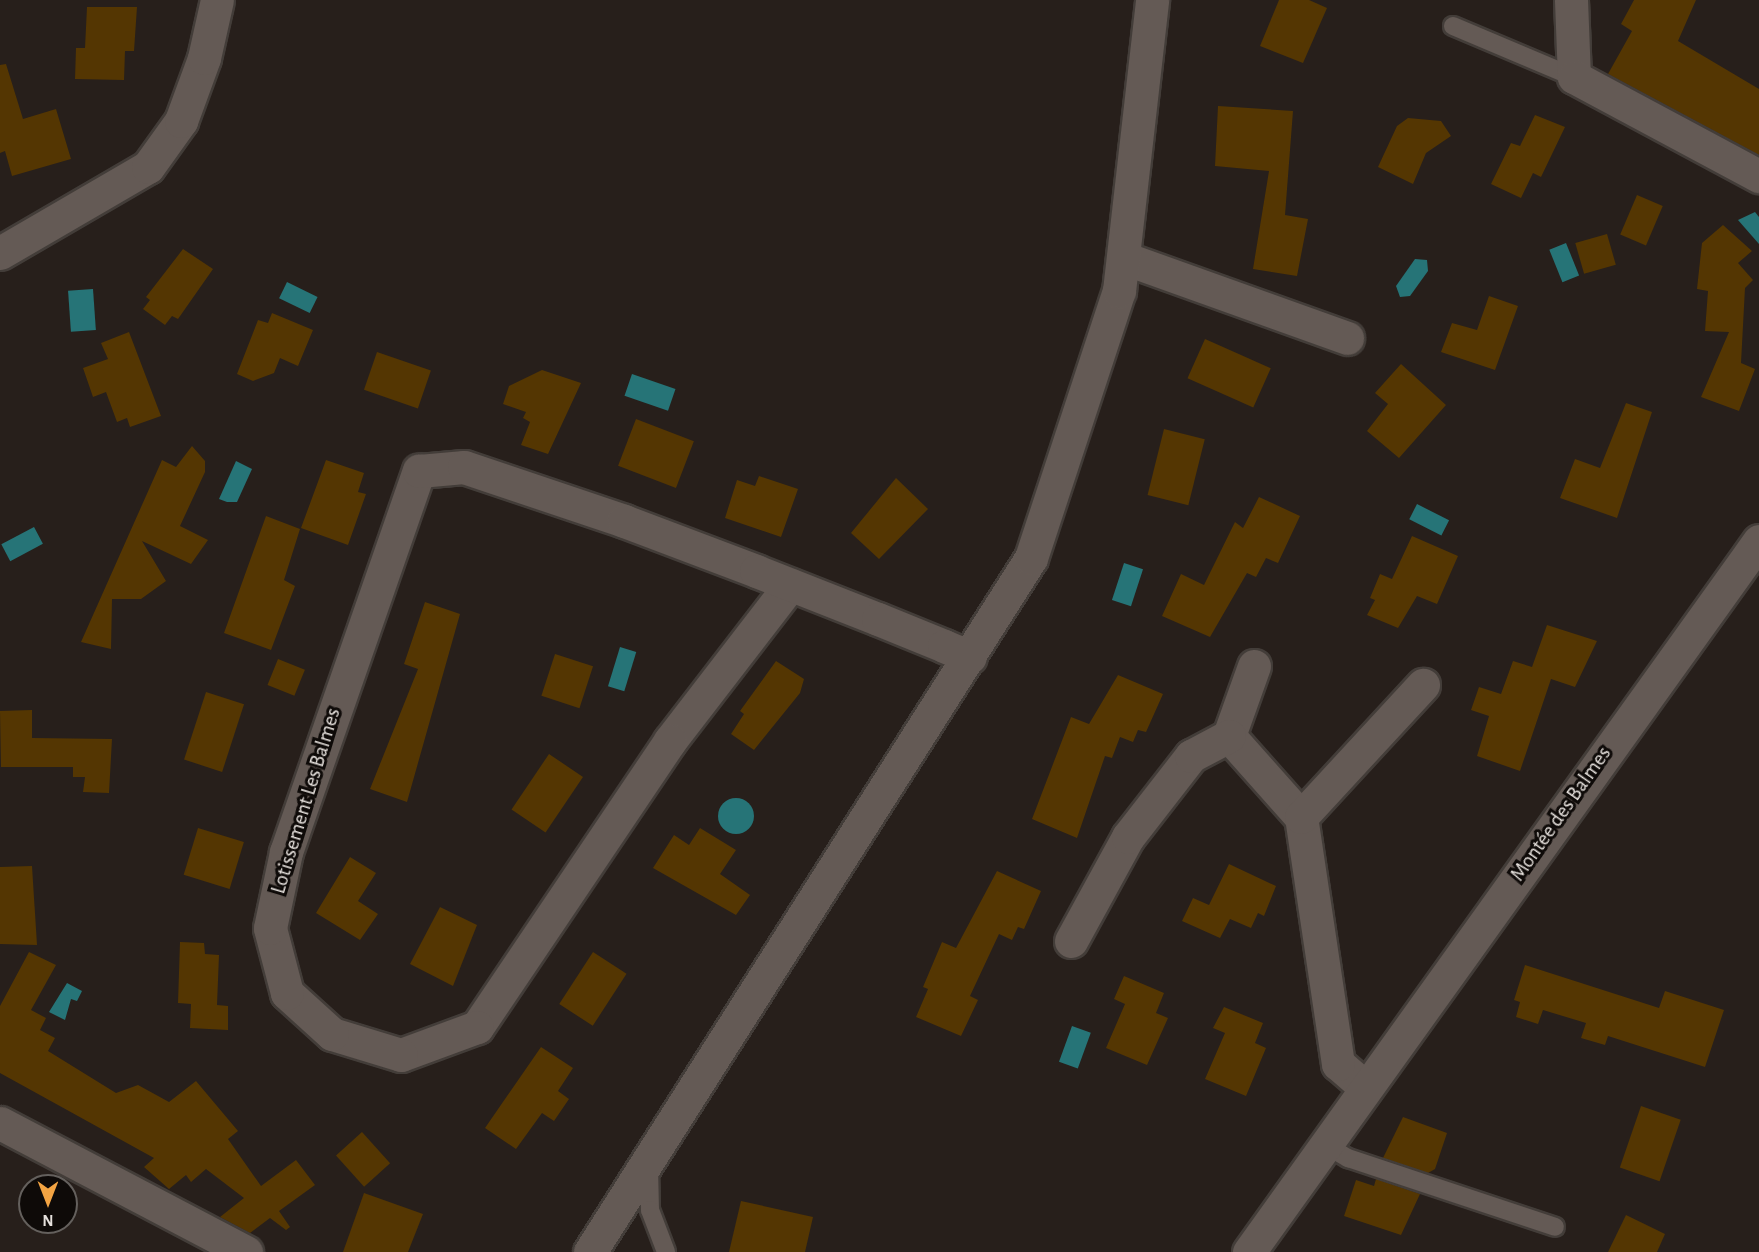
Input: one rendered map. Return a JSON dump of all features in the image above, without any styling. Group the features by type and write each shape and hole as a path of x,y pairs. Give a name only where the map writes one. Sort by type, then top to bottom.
{"street":[{"path":"0,253 148,167 181,121 204,58 217,0"},
{"path":"590,1252 1031,558 1119,291 1152,0"},
{"path":"1571,0 1574,77 1759,176"},
{"path":"1124,258 1347,338"},
{"name":"Lotissement Les Balmes","path":"790,585 670,741 477,1027 401,1055 332,1034 287,993 270,928 286,852 419,471 464,467 790,585 970,657"},
{"name":"Montée des Balmes","path":"1250,1252 1759,541"},
{"path":"1071,941 1135,828 1191,756 1229,736 1254,666"},
{"path":"1301,817 1423,684"},
{"path":"1229,736 1301,817 1338,1064 1366,1088"},
{"path":"0,1124 230,1247"}],"lane":[{"path":"1453,26 1574,77"},
{"path":"1326,1145 1348,1158 1555,1227"},
{"path":"649,1160 650,1210 666,1252"}],"water":[{"path":"1755,212 1759,217 1759,244 1738,220"},
{"path":"1566,243 1579,275 1562,282 1549,250"},
{"path":"1415,259 1427,260 1428,271 1410,296 1400,297 1396,286"},
{"path":"287,282 318,297 310,313 279,298"},
{"path":"93,289 96,330 71,332 68,291"},
{"path":"632,374 675,389 668,411 625,396"},
{"path":"236,461 252,469 237,502 227,502 219,499"},
{"path":"1417,504 1449,520 1441,535 1409,519"},
{"path":"34,527 43,544 10,561 1,544"},
{"path":"1124,563 1143,569 1131,606 1112,600"},
{"path":"620,647 636,652 624,691 608,686"},
{"path":"736,798 749,803 754,816 749,829 736,834 723,829 718,816 723,803"},
{"path":"67,983 82,991 77,1001 71,999 65,1020 49,1012"},
{"path":"1072,1026 1091,1033 1078,1069 1059,1062"}],"building":[{"path":"1279,0 1309,0 1327,8 1303,63 1260,46"},
{"path":"1634,0 1696,0 1678,41 1759,89 1759,155 1608,74 1632,31 1621,24"},
{"path":"87,7 137,7 134,51 125,51 124,80 75,79 76,48 85,48"},
{"path":"6,64 23,119 56,109 71,159 12,176 5,151 0,153 0,65"},
{"path":"1218,106 1293,111 1285,215 1308,219 1297,276 1253,269 1269,171 1215,166"},
{"path":"1535,115 1565,127 1541,177 1533,173 1521,198 1491,184 1511,143 1520,146"},
{"path":"1408,118 1441,121 1451,136 1426,153 1413,184 1378,167 1397,126"},
{"path":"1637,195 1663,206 1646,246 1620,235"},
{"path":"1723,225 1752,251 1738,263 1753,280 1745,288 1741,363 1755,369 1739,411 1701,397 1729,332 1705,331 1708,291 1697,289 1702,243"},
{"path":"1607,234 1616,265 1584,274 1575,243"},
{"path":"183,249 213,269 178,319 172,316 165,325 143,309 150,300 146,297"},
{"path":"1489,296 1518,306 1495,370 1441,352 1452,323 1477,330"},
{"path":"272,313 313,330 298,366 280,358 274,373 253,381 237,374 258,320 268,323"},
{"path":"129,332 161,416 130,427 127,418 117,422 106,392 93,397 83,368 108,359 101,343"},
{"path":"1205,339 1271,368 1253,408 1188,378"},
{"path":"377,352 431,371 418,408 364,390"},
{"path":"1401,364 1446,405 1399,458 1367,431 1388,404 1375,393"},
{"path":"542,370 581,383 548,454 521,445 530,422 523,418 526,412 503,404 509,386"},
{"path":"1626,403 1652,412 1617,518 1560,498 1575,459 1600,468"},
{"path":"636,419 694,441 676,488 618,466"},
{"path":"1164,429 1205,439 1188,505 1148,495"},
{"path":"192,446 205,461 205,472 180,526 208,540 191,564 142,541 166,581 141,599 112,599 111,649 81,642 162,460 176,467"},
{"path":"326,460 364,473 358,492 366,494 348,545 301,528"},
{"path":"759,476 798,489 781,537 725,518 737,480 755,486"},
{"path":"896,478 928,509 879,559 851,533"},
{"path":"1259,497 1300,516 1278,563 1266,558 1256,577 1247,573 1210,637 1162,616 1181,574 1204,585 1235,522 1243,528"},
{"path":"266,516 300,529 284,580 295,586 271,650 224,633"},
{"path":"1412,536 1458,556 1437,604 1417,596 1398,628 1367,615 1375,600 1370,598 1380,574 1392,579"},
{"path":"425,602 460,614 407,802 370,789 418,669 404,664"},
{"path":"1547,625 1597,641 1575,687 1551,679 1520,771 1477,756 1489,716 1471,710 1479,687 1501,694 1513,661 1532,667"},
{"path":"555,654 593,666 579,708 541,696"},
{"path":"278,659 305,670 294,696 268,685"},
{"path":"776,661 804,679 800,693 754,750 731,734 744,714 740,711"},
{"path":"1118,675 1163,694 1146,732 1138,730 1133,742 1120,737 1112,758 1105,756 1077,838 1032,819 1071,717 1089,724"},
{"path":"206,692 244,704 222,772 184,760"},
{"path":"32,710 32,738 112,739 109,793 83,792 85,777 73,777 73,767 1,767 0,711"},
{"path":"549,754 583,777 546,832 512,810"},
{"path":"198,828 244,842 230,889 184,875"},
{"path":"700,828 736,850 720,874 750,895 736,915 653,868 674,835 689,845"},
{"path":"350,857 376,873 358,901 378,914 360,940 316,913"},
{"path":"1229,864 1276,886 1264,916 1258,913 1251,928 1230,919 1220,938 1182,921 1193,898 1209,905"},
{"path":"32,866 37,945 0,944 0,867"},
{"path":"997,871 1041,891 1024,929 1018,927 1012,940 999,934 970,996 978,1000 961,1036 916,1017 928,989 923,987 942,942 956,948"},
{"path":"440,907 477,925 453,986 410,964"},
{"path":"180,942 204,943 205,954 219,955 217,1005 228,1006 228,1030 190,1028 191,1004 178,1003"},
{"path":"29,952 56,965 31,1010 46,1018 40,1030 55,1038 48,1051 116,1093 138,1085 169,1102 196,1081 238,1131 228,1139 261,1186 296,1160 315,1185 279,1211 290,1227 286,1230 270,1218 250,1233 220,1217 244,1198 206,1169 191,1182 186,1175 169,1189 144,1167 154,1158 0,1073 0,1006"},
{"path":"593,952 627,974 593,1026 559,1004"},
{"path":"1525,965 1659,1008 1665,991 1724,1010 1705,1067 1608,1036 1605,1045 1581,1038 1586,1023 1543,1010 1538,1024 1516,1017 1520,1002 1514,1000"},
{"path":"1124,976 1164,993 1156,1013 1168,1018 1147,1065 1106,1048 1125,1004 1114,999"},
{"path":"1224,1007 1263,1023 1255,1043 1266,1048 1246,1096 1205,1079 1225,1033 1213,1028"},
{"path":"541,1047 573,1068 558,1091 569,1099 554,1121 542,1113 516,1149 485,1128"},
{"path":"1641,1106 1681,1120 1660,1181 1620,1167"},
{"path":"1403,1117 1447,1133 1435,1169 1428,1173 1383,1158"},
{"path":"362,1132 390,1163 364,1187 336,1155"},
{"path":"1376,1179 1420,1194 1401,1235 1344,1216 1356,1180 1374,1186"},
{"path":"364,1193 423,1214 408,1252 343,1252"},
{"path":"741,1201 813,1217 805,1252 729,1252"},
{"path":"1626,1215 1665,1234 1657,1252 1608,1252"}]}
